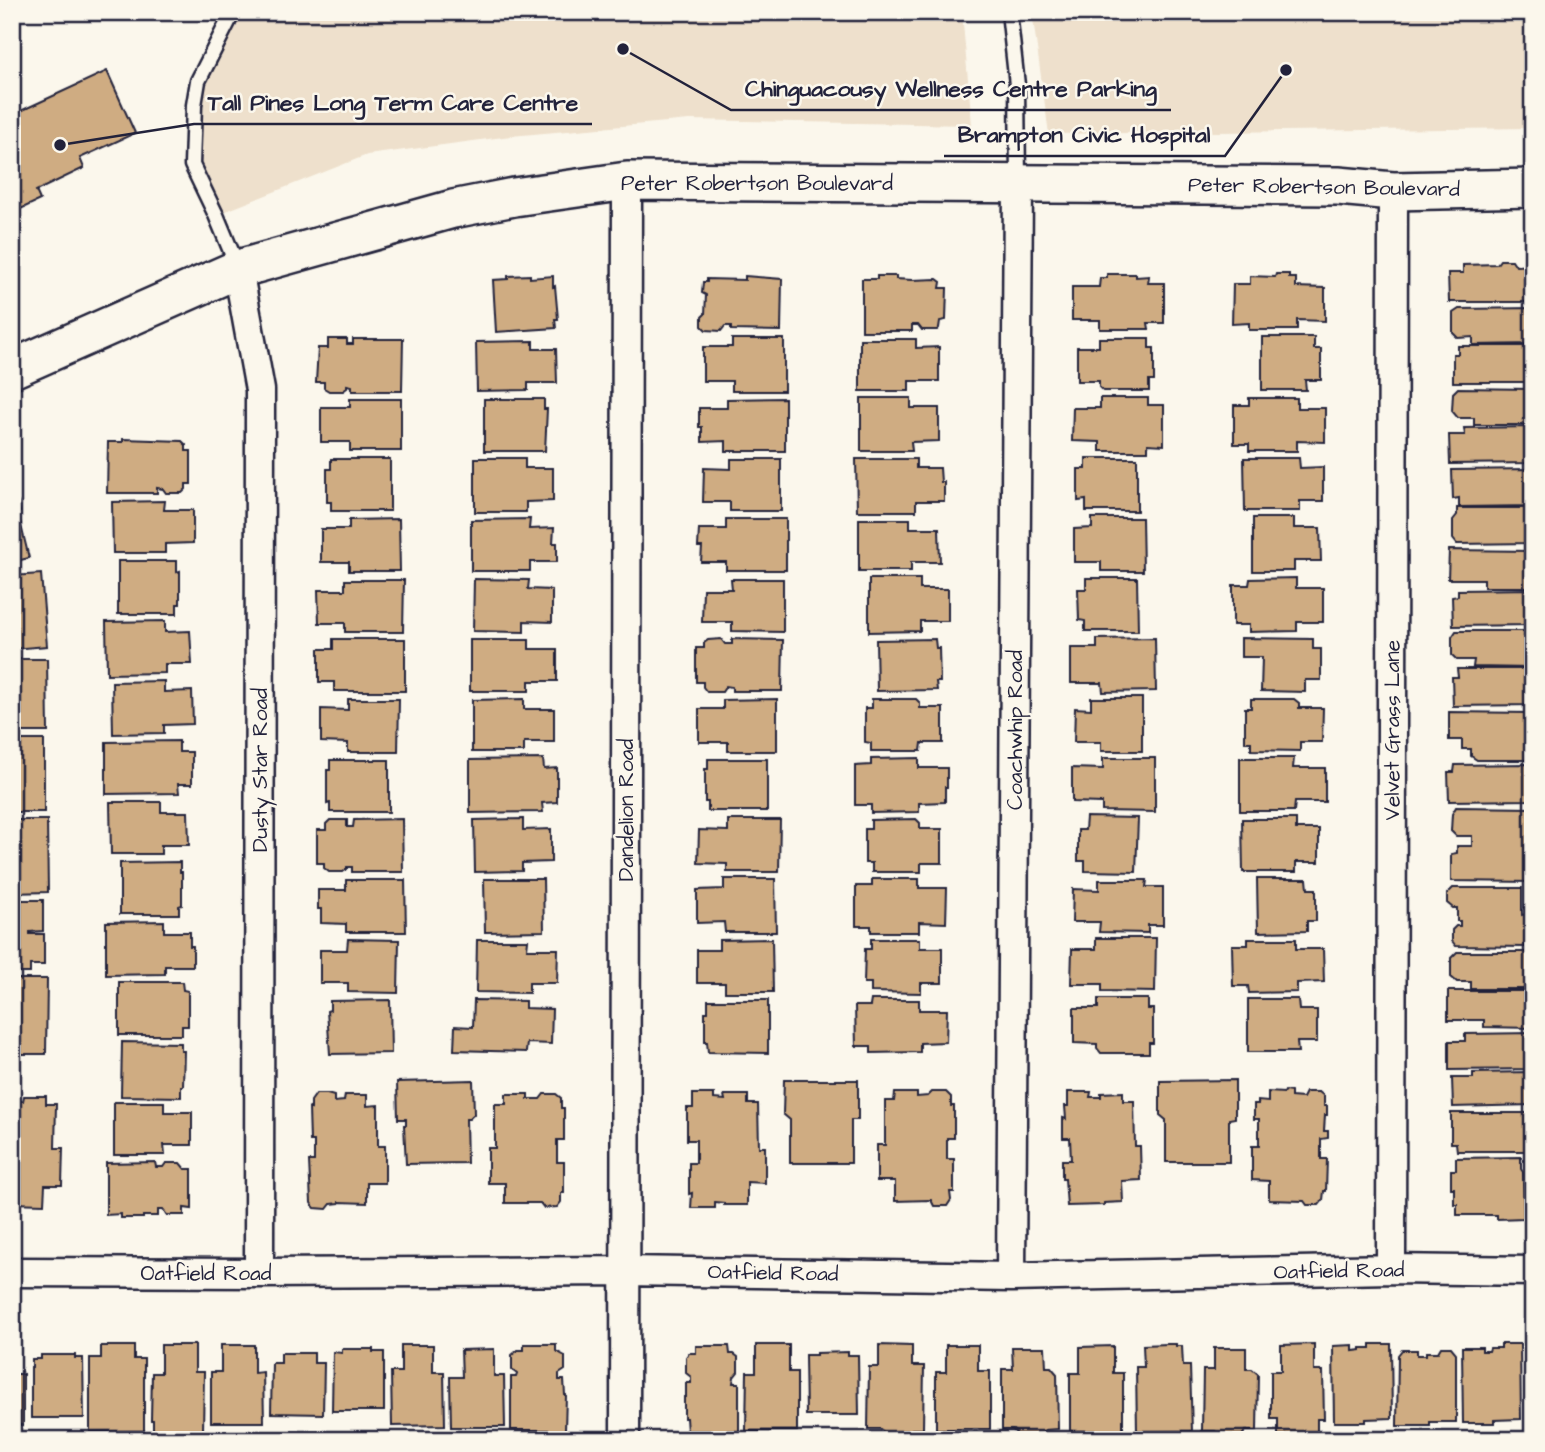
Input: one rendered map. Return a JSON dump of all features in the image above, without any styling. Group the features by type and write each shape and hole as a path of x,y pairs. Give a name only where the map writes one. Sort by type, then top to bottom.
{"street":[{"name":"Peter Robertson Boulevard","path":"12,369 239,269 453,209 514,197 627,181 1338,186 1393,191 1533,188"},
{"name":"Dandelion Road","path":"625,1440 627,181"},
{"name":"Coachwhip Road","path":"1011,1277 1018,184"},
{"name":"Velvet Grass Lane","path":"1391,1269 1393,191"},
{"name":"Dusty Star Road","path":"239,269 260,390 259,1273"},
{"name":"Oatfield Road","path":"12,1272 625,1272 1011,1277 1391,1269 1533,1271"}],"lane":[{"path":"233,12 198,81 194,105 192,165 239,269"},
{"path":"1009,12 1017,85 1018,184"}],"shaded area":[{"path":"233,12 962,12 972,125 689,120 511,136 367,155 216,215 192,165 194,105"},
{"path":"1032,12 1533,12 1533,128 1049,134"}],"building":[{"path":"107,71 135,133 80,158 84,168 36,191 40,200 12,213 12,115"},
{"path":"1500,260 1512,260 1516,266 1533,265 1533,302 1449,302 1448,273 1463,273 1463,265 1497,264"},
{"path":"1107,274 1149,276 1148,283 1164,283 1164,323 1148,323 1149,329 1100,329 1100,320 1072,320 1072,287 1099,287 1100,278 1107,278"},
{"path":"1276,274 1289,274 1289,278 1296,278 1296,287 1325,288 1325,321 1297,320 1297,330 1249,330 1249,323 1232,324 1233,284 1250,284 1250,276 1275,277"},
{"path":"530,275 530,278 553,276 558,319 555,319 556,328 496,332 493,280"},
{"path":"745,276 782,279 781,331 731,330 731,326 725,326 721,331 706,330 702,326 706,295 702,293 703,282 707,282 707,279 745,280"},
{"path":"877,276 896,276 896,279 912,280 937,279 941,282 940,288 947,288 946,320 940,321 937,330 922,330 918,325 912,325 912,331 862,331 862,279 877,279"},
{"path":"1533,308 1533,344 1473,345 1473,337 1458,338 1453,333 1453,313 1459,309"},
{"path":"1262,337 1314,337 1314,349 1321,349 1321,380 1305,380 1306,390 1262,390"},
{"path":"1099,338 1149,338 1149,348 1154,348 1154,381 1149,381 1149,391 1103,391 1099,387 1099,381 1077,381 1077,347 1099,347"},
{"path":"328,339 347,339 347,344 353,344 353,339 403,339 402,391 352,391 352,386 347,385 343,391 329,391 324,388 324,382 316,382 318,348 328,348"},
{"path":"732,339 784,339 784,391 732,391 732,381 703,381 703,347 732,347"},
{"path":"860,339 916,339 916,348 939,347 939,381 909,381 909,391 860,391"},
{"path":"533,341 533,349 556,349 557,383 528,383 528,390 477,391 476,342"},
{"path":"1458,346 1533,346 1533,382 1453,382 1453,354 1458,354"},
{"path":"1458,388 1533,389 1533,425 1474,425 1474,418 1458,418 1452,411 1453,393"},
{"path":"785,398 785,451 726,451 726,441 702,442 699,408 727,408 727,399"},
{"path":"861,398 911,398 911,408 939,408 939,441 911,442 912,451 861,451"},
{"path":"1100,398 1148,398 1148,405 1164,405 1164,445 1148,444 1148,451 1100,451 1100,442 1072,441 1073,408 1100,408"},
{"path":"1249,398 1297,398 1297,408 1325,408 1325,442 1297,441 1297,451 1249,451 1249,444 1234,444 1234,405 1249,405"},
{"path":"350,399 401,399 401,451 350,451 350,442 321,442 321,407 350,407"},
{"path":"484,399 544,399 544,409 547,409 545,451 484,451"},
{"path":"1533,427 1533,463 1450,464 1449,435 1465,435 1464,428"},
{"path":"123,439 182,441 186,445 186,451 191,451 191,484 186,484 182,493 166,493 157,488 157,493 107,493 108,442 123,442"},
{"path":"475,458 525,458 525,468 553,468 553,501 526,502 526,512 475,512"},
{"path":"1086,458 1137,458 1137,511 1086,511 1086,500 1078,501 1078,469 1086,469"},
{"path":"1244,458 1299,458 1300,468 1323,467 1323,501 1300,501 1300,511 1245,511"},
{"path":"331,459 390,459 390,511 331,511 331,502 327,502 327,469 331,469"},
{"path":"731,459 781,459 781,511 730,511 730,502 703,502 704,468 731,469"},
{"path":"856,459 916,459 916,468 940,468 941,482 944,482 944,501 916,501 916,511 857,511"},
{"path":"1533,469 1533,506 1459,507 1459,498 1453,499 1452,470"},
{"path":"12,487 18,502 18,513 29,558 12,562"},
{"path":"165,501 164,510 193,510 193,543 165,544 165,553 113,553 112,502"},
{"path":"1457,508 1533,508 1533,543 1457,544 1453,539 1453,520 1457,515"},
{"path":"1092,518 1142,518 1143,571 1101,571 1101,562 1074,562 1074,529 1092,528"},
{"path":"1253,518 1294,518 1294,528 1320,528 1321,561 1294,561 1294,571 1253,571"},
{"path":"399,519 400,571 349,571 349,562 321,562 321,529 349,529 349,520"},
{"path":"530,519 529,529 554,528 553,543 557,543 557,562 530,562 530,571 471,571 471,520"},
{"path":"726,519 786,519 786,570 726,570 726,562 701,562 699,529 726,529"},
{"path":"859,519 910,519 910,528 939,528 940,562 911,562 911,571 859,571"},
{"path":"1449,550 1533,551 1533,587 1484,587 1484,579 1448,579"},
{"path":"118,561 177,561 177,572 180,571 180,604 177,604 177,614 118,614"},
{"path":"41,574 47,646 12,649 12,576"},
{"path":"1086,578 1137,578 1138,631 1085,631 1085,621 1079,620 1078,589 1086,589"},
{"path":"1296,578 1296,588 1323,588 1323,622 1297,622 1297,631 1249,632 1249,625 1233,625 1233,585 1249,585 1250,579"},
{"path":"474,579 529,580 528,589 552,590 552,622 524,621 524,632 473,631"},
{"path":"731,579 783,579 783,632 732,631 732,622 702,622 703,589 732,589"},
{"path":"869,579 920,579 920,589 948,589 948,621 920,621 920,631 869,632"},
{"path":"345,580 404,580 403,632 345,632 345,623 319,623 318,590 345,590"},
{"path":"1533,589 1533,625 1453,626 1452,597 1458,596 1458,590"},
{"path":"165,621 165,632 190,631 192,664 165,664 165,673 107,674 106,622"},
{"path":"1456,631 1533,631 1533,668 1473,667 1474,660 1457,660 1452,655 1452,637"},
{"path":"1155,638 1156,691 1103,692 1102,683 1071,683 1071,648 1097,648 1097,639"},
{"path":"1241,638 1313,639 1313,649 1321,649 1321,680 1305,680 1305,692 1261,691 1262,657 1241,657"},
{"path":"333,639 405,639 405,691 334,691 334,682 319,682 319,649 333,649"},
{"path":"721,639 725,644 732,644 732,639 783,640 782,691 732,691 732,687 726,686 722,692 707,692 703,682 696,682 696,648 704,648 704,643 708,640"},
{"path":"935,639 936,648 939,648 940,682 936,682 937,690 877,691 876,640"},
{"path":"470,640 529,640 529,649 557,649 557,681 529,681 529,691 470,691"},
{"path":"12,659 47,659 48,732 12,732"},
{"path":"1457,669 1533,669 1533,705 1453,706 1452,677 1458,677"},
{"path":"164,681 164,692 192,691 193,724 164,725 164,733 113,734 112,682"},
{"path":"1091,698 1142,698 1142,751 1101,751 1101,742 1074,742 1075,708 1091,709"},
{"path":"348,699 399,699 398,752 348,752 348,743 321,742 321,709 348,710"},
{"path":"524,699 524,709 554,709 554,742 524,742 524,752 472,752 472,700"},
{"path":"777,699 777,751 728,751 728,742 699,742 699,709 723,709 723,700"},
{"path":"872,699 916,699 920,708 943,708 943,743 922,743 921,751 871,751 871,743 865,742 865,708 872,708"},
{"path":"1251,699 1294,699 1299,703 1299,708 1323,708 1322,742 1300,742 1300,751 1251,750 1251,742 1245,742 1245,708 1251,708"},
{"path":"1449,712 1530,713 1533,744 1530,746 1530,760 1477,760 1471,756 1471,749 1462,749 1462,740 1449,740"},
{"path":"12,740 44,740 44,812 12,812"},
{"path":"179,741 179,752 192,752 192,784 178,784 179,793 106,794 106,742"},
{"path":"919,758 919,768 947,768 945,802 919,803 919,812 871,813 871,805 855,805 855,766 871,765 871,759"},
{"path":"1103,758 1155,758 1155,812 1102,811 1102,803 1072,802 1072,768 1103,769"},
{"path":"1240,758 1294,758 1293,768 1325,768 1325,802 1295,802 1294,811 1240,811"},
{"path":"543,759 544,769 557,768 557,802 542,803 543,812 470,813 470,760"},
{"path":"708,759 767,759 767,811 708,811 708,802 705,802 705,769 708,769"},
{"path":"330,760 389,760 389,812 330,812 330,803 327,804 327,770 330,770"},
{"path":"1530,764 1530,800 1449,801 1448,772 1454,772 1455,765"},
{"path":"110,802 161,802 161,812 188,812 189,845 161,845 161,854 111,854"},
{"path":"1456,807 1533,808 1533,882 1451,881 1451,854 1457,853 1457,846 1472,846 1472,836 1456,836 1451,831 1452,814"},
{"path":"1086,817 1138,818 1136,872 1085,871 1085,861 1078,861 1078,830 1085,830"},
{"path":"402,819 403,872 352,872 352,867 347,867 343,872 329,872 324,868 324,863 317,863 317,830 326,830 326,824 330,820 347,820 347,827 353,827 354,820"},
{"path":"523,819 523,830 551,829 551,862 522,863 522,871 475,872 474,820"},
{"path":"916,819 920,823 920,829 942,829 942,863 921,863 921,872 872,872 872,863 865,863 865,829 871,829 871,820"},
{"path":"1242,819 1296,819 1296,829 1319,829 1319,862 1296,862 1296,872 1243,872"},
{"path":"12,820 47,820 48,892 12,893"},
{"path":"728,820 780,820 779,872 727,872 727,864 698,863 699,830 728,831"},
{"path":"180,862 182,905 179,906 179,914 120,914 120,863"},
{"path":"484,879 543,879 544,931 485,932"},
{"path":"724,879 775,879 776,932 725,932 724,922 697,923 697,890 724,889"},
{"path":"872,879 919,879 919,888 947,888 946,923 919,922 919,932 871,932 871,926 856,926 856,886 872,886"},
{"path":"1257,879 1307,879 1308,889 1316,889 1316,921 1307,921 1307,931 1258,932"},
{"path":"346,880 405,880 406,932 346,932 346,924 321,923 318,890 346,890"},
{"path":"1099,880 1147,880 1146,887 1163,887 1163,925 1148,925 1148,933 1099,932 1100,922 1072,922 1073,889 1099,890"},
{"path":"1453,888 1522,888 1522,915 1526,914 1525,947 1456,946 1452,941 1452,930 1460,926 1460,921 1457,921 1457,908 1447,903 1447,894"},
{"path":"12,900 43,900 43,931 30,934 44,934 44,965 30,965 30,973 12,973"},
{"path":"164,921 164,932 190,932 193,966 165,966 165,974 106,975 106,922"},
{"path":"1096,938 1156,938 1155,992 1102,991 1102,984 1071,984 1072,949 1096,949"},
{"path":"348,939 399,940 398,993 348,992 348,983 320,983 320,950 347,950"},
{"path":"772,939 773,992 725,992 725,983 697,983 697,950 719,950 719,940"},
{"path":"871,939 920,939 920,948 942,948 942,983 921,983 921,993 871,992 871,983 864,983 865,949 871,949"},
{"path":"1248,939 1296,939 1296,949 1323,949 1324,982 1297,983 1297,992 1249,993 1248,986 1233,986 1232,945 1248,945"},
{"path":"477,940 528,940 527,949 558,949 557,983 529,983 529,993 476,992"},
{"path":"1457,952 1533,952 1533,989 1471,989 1471,982 1457,982 1451,977 1451,958"},
{"path":"12,979 47,979 46,1054 12,1054"},
{"path":"119,982 182,982 183,990 188,991 188,1026 182,1026 182,1035 119,1035"},
{"path":"1448,991 1533,991 1533,1028 1484,1027 1484,1020 1448,1020"},
{"path":"1098,999 1148,999 1148,1009 1153,1009 1153,1043 1149,1043 1149,1053 1101,1053 1097,1044 1074,1043 1074,1008 1098,1008"},
{"path":"1248,999 1298,999 1299,1010 1317,1010 1317,1042 1297,1042 1298,1052 1248,1052"},
{"path":"390,1000 391,1053 330,1054 327,1011 330,1010 330,1001"},
{"path":"474,1000 525,1001 525,1008 552,1009 551,1044 527,1043 526,1052 454,1050 455,1026 473,1027"},
{"path":"708,1000 768,1000 768,1053 708,1052 705,1042 705,1012 708,1012"},
{"path":"871,1000 919,1000 919,1010 947,1010 946,1042 920,1043 920,1052 871,1053 871,1046 856,1046 855,1006 870,1006"},
{"path":"1533,1033 1533,1069 1449,1070 1449,1041 1465,1041 1465,1034"},
{"path":"122,1042 181,1043 181,1051 184,1051 181,1097 121,1096"},
{"path":"1532,1072 1532,1105 1453,1107 1452,1078 1473,1078 1473,1073"},
{"path":"473,1080 474,1114 466,1119 467,1163 406,1164 406,1119 398,1119 397,1082"},
{"path":"784,1080 858,1080 858,1120 851,1120 851,1163 790,1163 790,1120 783,1114"},
{"path":"1235,1080 1235,1118 1229,1119 1229,1162 1166,1162 1166,1120 1160,1115 1160,1081"},
{"path":"932,1092 946,1092 951,1097 951,1106 954,1106 954,1138 947,1138 947,1159 954,1159 954,1192 950,1192 951,1200 947,1206 934,1206 931,1200 895,1201 895,1181 877,1181 877,1145 885,1145 885,1101 894,1101 895,1093 917,1093 917,1097 928,1096"},
{"path":"1068,1092 1091,1092 1090,1097 1101,1097 1101,1093 1123,1092 1123,1101 1134,1101 1135,1146 1140,1146 1141,1180 1122,1181 1123,1202 1067,1206 1062,1160 1071,1160 1070,1138 1063,1138 1063,1118 1066,1119"},
{"path":"1268,1092 1291,1092 1291,1097 1303,1098 1306,1092 1319,1092 1324,1096 1324,1106 1327,1106 1324,1131 1328,1131 1328,1138 1321,1139 1321,1159 1327,1159 1326,1191 1319,1205 1307,1205 1304,1201 1269,1200 1269,1181 1252,1180 1252,1146 1259,1146 1259,1119 1254,1119 1254,1104 1258,1104 1258,1101 1268,1102"},
{"path":"316,1094 334,1096 334,1102 344,1101 345,1095 367,1095 367,1106 378,1105 378,1146 385,1146 385,1183 367,1183 367,1203 339,1202 331,1204 327,1209 315,1208 311,1203 309,1161 314,1161 314,1141 310,1141 309,1108 311,1109 311,1101"},
{"path":"506,1094 528,1094 528,1099 540,1099 544,1094 556,1094 561,1098 561,1108 564,1108 564,1140 557,1140 557,1162 564,1162 564,1193 561,1193 561,1202 557,1207 544,1208 540,1203 505,1203 505,1183 488,1183 488,1148 495,1148 495,1104 506,1104"},
{"path":"693,1094 714,1094 714,1099 725,1100 724,1095 748,1095 748,1104 758,1104 759,1147 765,1147 765,1183 747,1182 747,1205 724,1205 715,1202 715,1208 691,1208 689,1163 696,1163 696,1140 687,1140 687,1108 693,1108"},
{"path":"24,1096 46,1096 46,1104 56,1104 55,1148 63,1148 62,1185 45,1185 44,1204 12,1203 12,1101 23,1101"},
{"path":"114,1102 164,1102 164,1112 192,1112 192,1145 164,1145 165,1155 114,1155"},
{"path":"1451,1113 1533,1113 1533,1151 1457,1151 1456,1143 1451,1143"},
{"path":"1521,1157 1524,1218 1497,1219 1497,1215 1457,1215 1454,1188 1451,1188 1451,1170 1456,1170 1456,1158"},
{"path":"155,1162 156,1167 163,1167 166,1163 180,1163 185,1169 192,1169 192,1209 184,1208 184,1215 167,1215 163,1210 158,1210 158,1216 143,1218 121,1218 121,1214 106,1215 106,1163"},
{"path":"12,1344 14,1374 23,1374 23,1425 12,1425"},
{"path":"524,1344 556,1344 556,1351 565,1356 565,1370 559,1374 559,1380 564,1380 566,1395 565,1430 511,1430 511,1377 516,1377 517,1374 512,1370 512,1355 518,1350 524,1350"},
{"path":"1314,1344 1314,1371 1323,1371 1324,1419 1317,1419 1317,1435 1278,1435 1278,1419 1271,1419 1271,1371 1281,1371 1281,1345"},
{"path":"1371,1344 1391,1344 1392,1418 1366,1419 1366,1422 1334,1422 1333,1346 1353,1345 1353,1351 1371,1348"},
{"path":"1501,1344 1520,1344 1521,1419 1494,1420 1494,1423 1463,1423 1462,1347 1482,1347 1482,1351 1489,1351 1490,1348 1501,1348"},
{"path":"161,1345 195,1345 195,1372 204,1372 203,1432 153,1431 152,1373 161,1373"},
{"path":"221,1345 254,1345 254,1373 263,1372 264,1422 211,1422 211,1372 221,1372"},
{"path":"401,1345 433,1345 433,1372 444,1372 445,1425 392,1426 391,1372 401,1372"},
{"path":"756,1345 789,1345 789,1372 797,1372 797,1431 746,1431 747,1372 756,1372"},
{"path":"879,1345 912,1346 912,1366 924,1366 923,1429 912,1429 907,1433 885,1433 880,1429 868,1429 869,1367 879,1367"},
{"path":"946,1345 978,1345 978,1371 990,1371 990,1429 936,1429 936,1372 946,1372"},
{"path":"1143,1345 1182,1346 1183,1366 1190,1366 1192,1431 1137,1432 1136,1367 1144,1367"},
{"path":"1531,1345 1533,1422 1527,1422 1526,1352"},
{"path":"101,1346 134,1346 134,1359 144,1359 144,1431 90,1432 90,1358 101,1358"},
{"path":"696,1346 729,1346 730,1354 738,1357 738,1372 733,1383 739,1383 739,1432 687,1432 684,1397 686,1383 691,1383 691,1377 686,1373 686,1357 689,1353 696,1353"},
{"path":"1113,1346 1113,1373 1123,1373 1123,1431 1070,1431 1070,1373 1080,1373 1080,1347"},
{"path":"1012,1347 1045,1347 1046,1367 1051,1367 1057,1374 1058,1429 1045,1430 1041,1434 1017,1434 1013,1430 1002,1430 1002,1369 1013,1369"},
{"path":"1441,1347 1451,1347 1456,1353 1456,1422 1430,1422 1430,1426 1397,1426 1398,1355 1402,1350 1417,1350 1417,1355 1426,1355 1426,1352 1438,1352"},
{"path":"1214,1348 1246,1348 1246,1369 1252,1369 1258,1374 1257,1431 1246,1431 1242,1435 1221,1435 1215,1431 1202,1431 1203,1370 1214,1370"},
{"path":"342,1349 373,1349 373,1352 384,1352 384,1411 332,1411 333,1352 342,1353"},
{"path":"494,1349 494,1376 504,1376 505,1427 451,1427 450,1377 462,1377 461,1350"},
{"path":"848,1352 848,1355 858,1355 859,1415 806,1415 805,1355"},
{"path":"281,1353 314,1353 314,1363 324,1363 323,1414 271,1413 272,1363 281,1363"},
{"path":"41,1355 75,1355 75,1358 83,1358 84,1418 31,1418 32,1359 41,1359"}],"place":[{"name":"Chinguacousy Wellness Centre Parking","path":"623,49"},
{"name":"Brampton Civic Hospital","path":"1286,70"},
{"name":"Tall Pines Long Term Care Centre","path":"60,145"}]}
